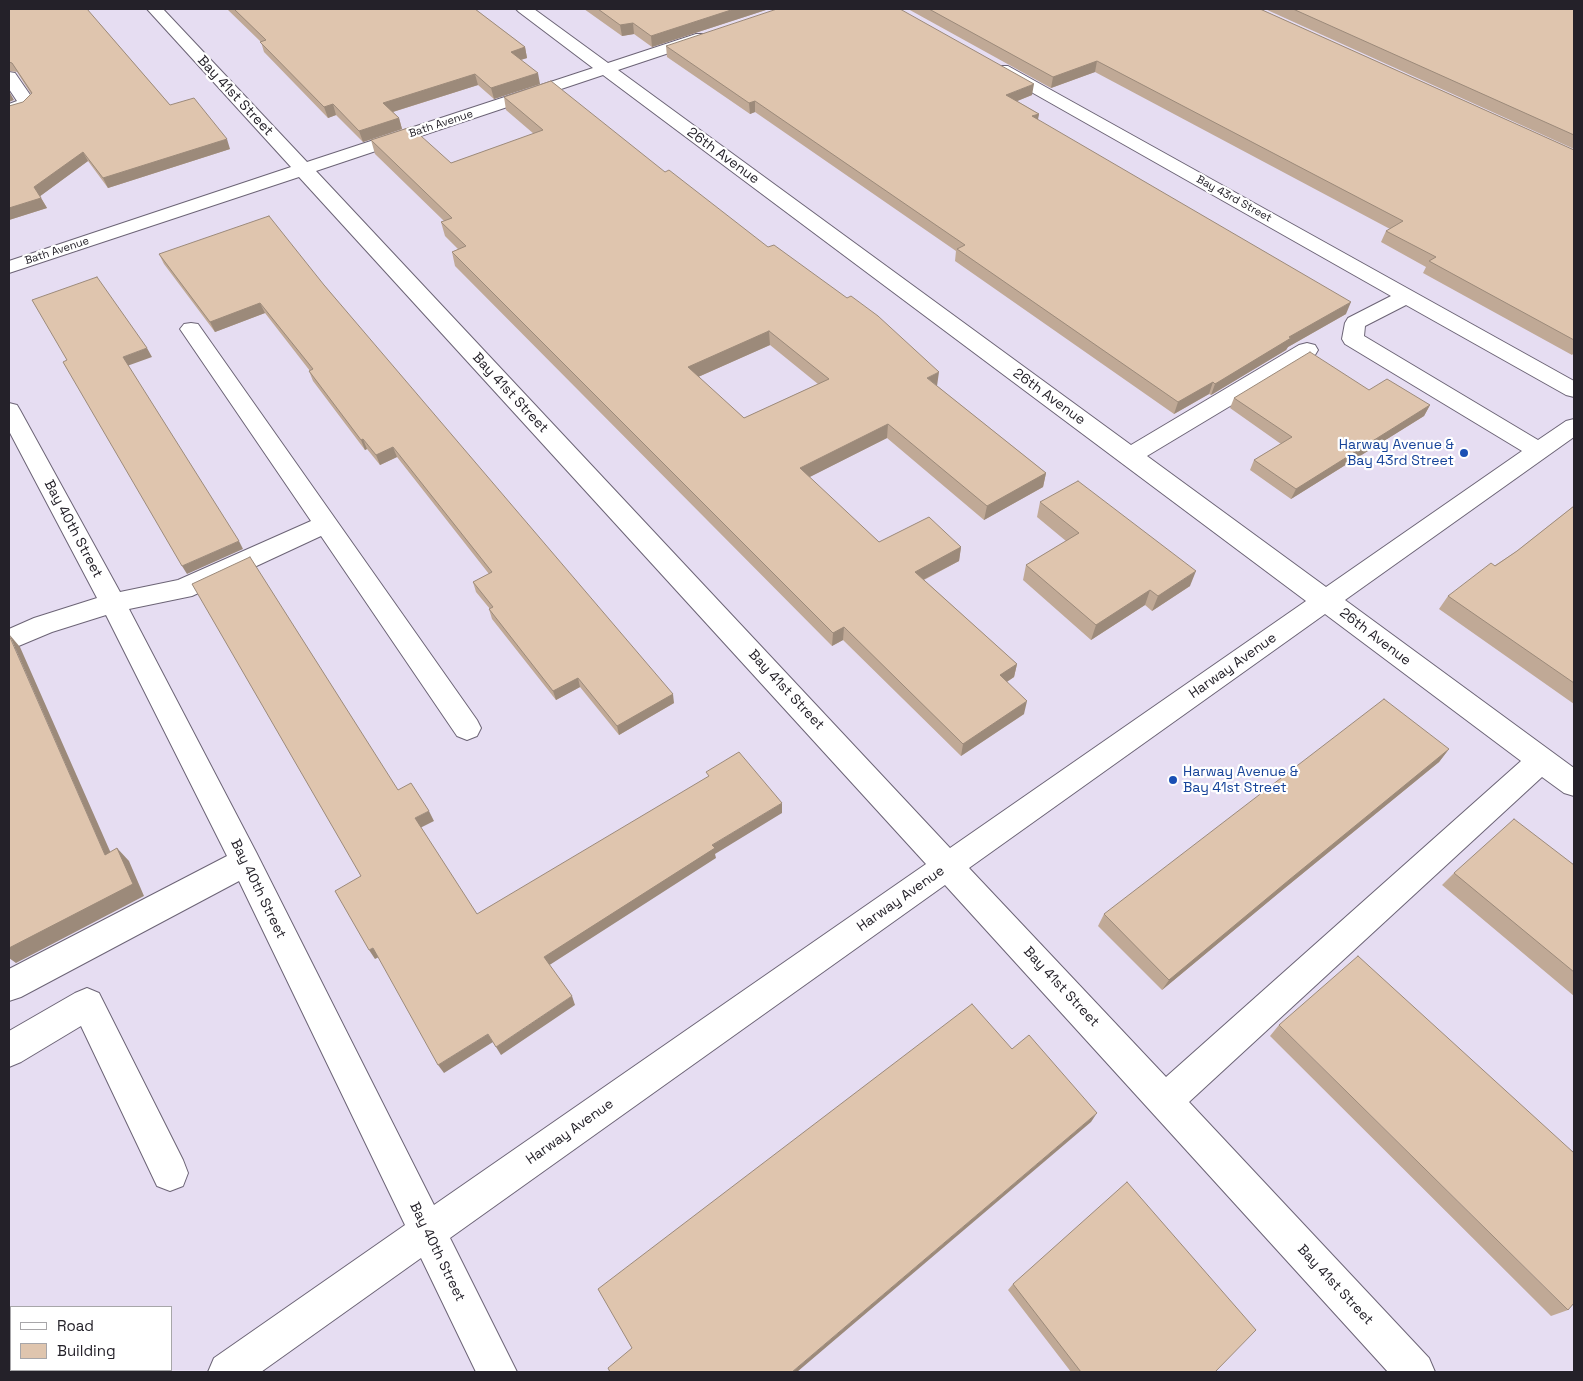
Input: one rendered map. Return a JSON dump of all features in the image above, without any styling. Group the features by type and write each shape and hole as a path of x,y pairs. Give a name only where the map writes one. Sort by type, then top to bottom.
{"street":[{"name":"Bay 41st Street","path":"155,9 1416,1372"},
{"name":"26th Avenue","path":"524,9 1574,784"},
{"name":"Bath Avenue","path":"9,267 722,31"},
{"name":"Bay 43rd Street","path":"990,62 1574,390"},
{"path":"9,77 26,102 9,110"},
{"path":"1406,296 1356,323 1353,339 1539,451"},
{"path":"191,329 467,728"},
{"path":"1130,456 1307,350"},
{"name":"Bay 40th Street","path":"9,410 113,603 245,862 497,1372"},
{"name":"Harway Avenue","path":"228,1372 1574,426"},
{"path":"9,640 43,625 113,603 183,589 326,524"},
{"path":"1165,1101 1541,760"},
{"path":"9,986 245,862"},
{"path":"9,1050 87,1004 170,1173"}],"building":[{"path":"9,9 87,9 170,105 194,98 227,139 103,178 83,152 34,187 41,198 9,208 9,106 23,102 32,93 12,63 9,62"},
{"path":"234,9 475,9 525,47 511,52 538,73 491,88 475,74 383,103 399,118 359,131 333,104 324,107 260,42 266,40"},
{"path":"598,9 734,9 651,36 633,23 620,25"},
{"path":"777,9 900,9 1034,84 1006,95 1039,114 1032,116 1351,302 1289,337 1291,338 1215,384 1213,382 1178,402 957,249 965,245 755,101 749,103 666,46"},
{"path":"929,9 1260,9 1574,150 1574,340 1429,261 1436,257 1386,231 1403,221 1097,61 1053,77"},
{"path":"1293,9 1574,9 1574,135"},
{"path":"551,81 665,172 669,170 768,247 774,245 847,298 851,296 878,316 939,372 927,378 1046,473 987,506 888,424 800,468 879,542 929,517 961,547 915,572 1017,664 1000,675 1027,701 963,744 844,627 833,633 452,252 466,246 441,222 452,218 371,140 411,127 451,163 543,130 504,97","holes":["769,331 829,379 744,418 688,367"]},
{"path":"269,216 324,285 673,694 617,726 578,678 553,691 489,609 493,607 473,582 492,572 393,447 376,455 363,439 361,440 309,371 313,369 260,303 210,322 159,254"},
{"path":"97,277 147,348 123,357 239,541 182,566 63,362 67,360 32,300"},
{"path":"1310,352 1369,390 1387,379 1430,405 1296,489 1254,460 1292,437 1234,398"},
{"path":"1078,481 1196,571 1158,596 1150,590 1096,625 1026,565 1079,533 1040,502"},
{"path":"1574,506 1574,683 1448,596 1491,563 1495,566 1517,551"},
{"path":"250,557 398,790 411,783 429,811 415,818 477,914 709,776 706,772 739,752 782,803 712,845 715,848 544,957 572,996 496,1047 488,1034 438,1065 373,948 369,950 335,891 361,876 192,584"},
{"path":"9,635 105,855 117,848 133,884 9,948"},
{"path":"1384,699 1449,749 1169,980 1104,914"},
{"path":"1514,819 1574,865 1574,972 1454,873"},
{"path":"1358,956 1574,1153 1574,1303 1568,1310 1279,1025"},
{"path":"972,1004 1012,1049 1029,1035 1097,1113 792,1372 610,1372 608,1368 632,1348 598,1289"},
{"path":"1127,1182 1256,1330 1215,1372 1081,1372 1013,1284"}],"place":[{"name":"Harway Avenue & Bay 43rd Street","path":"1464,453"},
{"name":"Harway Avenue & Bay 41st Street","path":"1173,780"}]}
